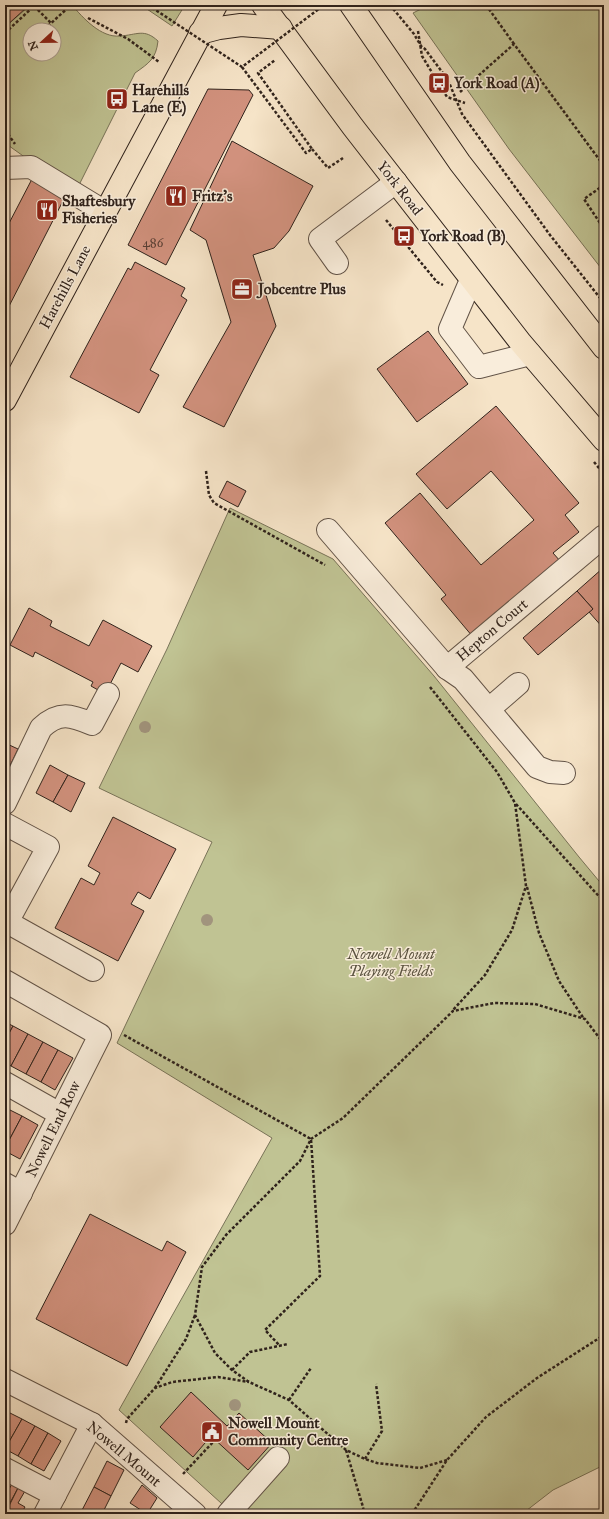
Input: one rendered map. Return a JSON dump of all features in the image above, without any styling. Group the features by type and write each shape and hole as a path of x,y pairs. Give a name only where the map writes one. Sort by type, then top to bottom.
{"main road":[{"name":"Harehills Lane","path":"5,400 216,5"},
{"name":"York Road","path":"263,5 353,127 471,280 530,354 604,440"},
{"path":"351,5 460,163 604,348"},
{"path":"200,33 241,24 281,28"}],"street":[{"path":"5,168 31,167 105,212"},
{"path":"337,263 320,239 396,182"},
{"path":"471,280 450,328 479,367 530,354"},
{"name":"Hepton Court","path":"328,530 447,668 604,536"},
{"path":"447,668 463,679 537,767 550,772 564,773"},
{"path":"489,709 518,684"},
{"path":"5,803 41,728 49,720 59,716 70,716 92,724 108,694"},
{"path":"5,824 48,847 6,924 93,970"},
{"path":"5,981 100,1035"},
{"name":"Nowell End Row","path":"5,1224 13,1189 60,1114 100,1035"},
{"path":"5,1083 60,1114"},
{"name":"Nowell Mount","path":"5,1380 92,1424 195,1514"},
{"path":"5,1469 50,1505 92,1424"},
{"path":"228,1514 278,1458"}],"path":[{"path":"52,22 70,5"},
{"path":"148,5 242,67 306,153 312,149"},
{"path":"242,67 324,5"},
{"path":"390,5 414,34 421,46 425,49 448,80 462,114 550,235 604,304"},
{"path":"486,5 604,166"},
{"path":"5,33 34,6 50,22"},
{"path":"88,18 128,39 160,62"},
{"path":"418,31 422,56 447,97 465,103"},
{"path":"460,92 514,44"},
{"path":"258,73 312,149 328,168 343,158"},
{"path":"604,185 584,199 604,229"},
{"path":"371,201 437,282"},
{"path":"206,471 209,495 214,503 326,565"},
{"path":"426,681 497,772 515,803 604,902"},
{"path":"515,803 526,886 539,933 559,981 604,1044"},
{"path":"116,1444 127,1419 155,1388 186,1339 195,1315 202,1267 226,1235 300,1161 311,1139 343,1118 453,1011 485,975 512,930 526,886"},
{"path":"453,1011 494,1003 535,1004 585,1019"},
{"path":"100,1035 121,1034 311,1139"},
{"path":"280,1346 265,1330 320,1276 311,1139"},
{"path":"195,1315 216,1353 232,1370 249,1382 289,1400 346,1450 365,1460 377,1463 420,1468 447,1460"},
{"path":"412,1514 447,1460 486,1417 537,1378 604,1335"},
{"path":"232,1370 250,1352 288,1344"},
{"path":"289,1400 311,1368"},
{"path":"155,1388 172,1382 218,1377 249,1382"},
{"path":"365,1460 382,1431 376,1384"},
{"path":"168,1490 215,1440"},
{"path":"346,1450 364,1514"}],"green space":[{"path":"27,5 72,5 81,16 106,34 120,36 144,33 158,41 154,56 135,73 77,189 33,163 5,143 5,27 26,9 25,7"},
{"path":"141,5 185,5 172,26"},
{"path":"429,5 604,5 604,272 509,149 413,13"},
{"name":"Nowell Mount Playing Fields","path":"230,508 333,559 434,676 604,887 604,1465 553,1490 522,1514 233,1514 119,1410 272,1138 117,1043 212,842 99,788 167,649"}],"building":[{"path":"5,5 27,5 25,7 26,8 5,27"},
{"path":"208,89 249,90 253,95 166,265 128,245"},
{"name":"Jobcentre Plus","path":"232,141 313,186 289,231 274,248 253,255 276,326 224,427 183,407 231,322 206,240 190,230"},
{"path":"32,179 65,197 5,314 5,231"},
{"path":"135,262 185,288 181,296 187,300 150,370 159,375 139,413 70,377 128,268 131,270"},
{"path":"428,331 468,384 417,422 377,369"},
{"path":"496,406 579,503 565,515 579,532 553,553 561,562 473,637 441,599 446,595 385,523 420,493 481,565 534,520 491,471 447,509 416,474"},
{"path":"227,481 246,491 238,507 219,497"},
{"path":"603,568 604,629 589,612 593,609 577,591"},
{"path":"577,591 593,609 538,655 523,638"},
{"path":"29,608 52,621 50,626 89,646 103,620 152,646 138,672 121,663 105,694 91,686 93,682 35,652 33,657 10,645"},
{"path":"5,743 18,749 5,776"},
{"path":"50,765 68,775 53,802 36,793"},
{"path":"68,775 85,783 71,812 53,802"},
{"path":"113,817 176,849 150,899 138,892 131,904 144,911 118,961 55,928 81,878 94,885 100,873 88,866"},
{"path":"5,1022 13,1026 5,1041"},
{"path":"13,1026 28,1034 11,1066 5,1063 5,1041"},
{"path":"28,1034 43,1042 26,1074 11,1066"},
{"path":"43,1042 58,1050 41,1082 26,1074"},
{"path":"58,1050 73,1058 55,1090 41,1082"},
{"path":"6,1108 22,1116 5,1148 5,1111"},
{"path":"22,1116 38,1125 20,1159 5,1151 5,1148"},
{"path":"90,1214 162,1251 167,1241 186,1252 127,1366 36,1319"},
{"name":"Nowell Mount Community Centre","path":"191,1392 227,1426 239,1413 272,1443 248,1470 211,1436 193,1457 160,1427"},
{"path":"8,1412 22,1419 5,1449 5,1418"},
{"path":"22,1419 35,1426 18,1456 5,1449"},
{"path":"35,1426 48,1433 31,1464 18,1456"},
{"path":"48,1433 61,1441 44,1471 31,1464"},
{"path":"107,1461 124,1470 111,1496 94,1487"},
{"path":"12,1484 18,1488 5,1512 5,1496"},
{"path":"142,1485 157,1498 147,1514 130,1503"},
{"path":"94,1487 111,1496 102,1514 80,1514"},
{"path":"18,1488 25,1491 18,1503 25,1507 21,1514 5,1514"}],"place":[{"name":"York Road (A)","path":"439,83"},
{"name":"Harehills Lane (E)","path":"117,99"},
{"name":"Fritz's","path":"176,196"},
{"name":"Shaftesbury Fisheries","path":"47,210"},
{"name":"York Road (B)","path":"404,236"},
{"name":"Jobcentre Plus","path":"242,289"},
{"name":"Nowell Mount Community Centre","path":"212,1432"}]}
